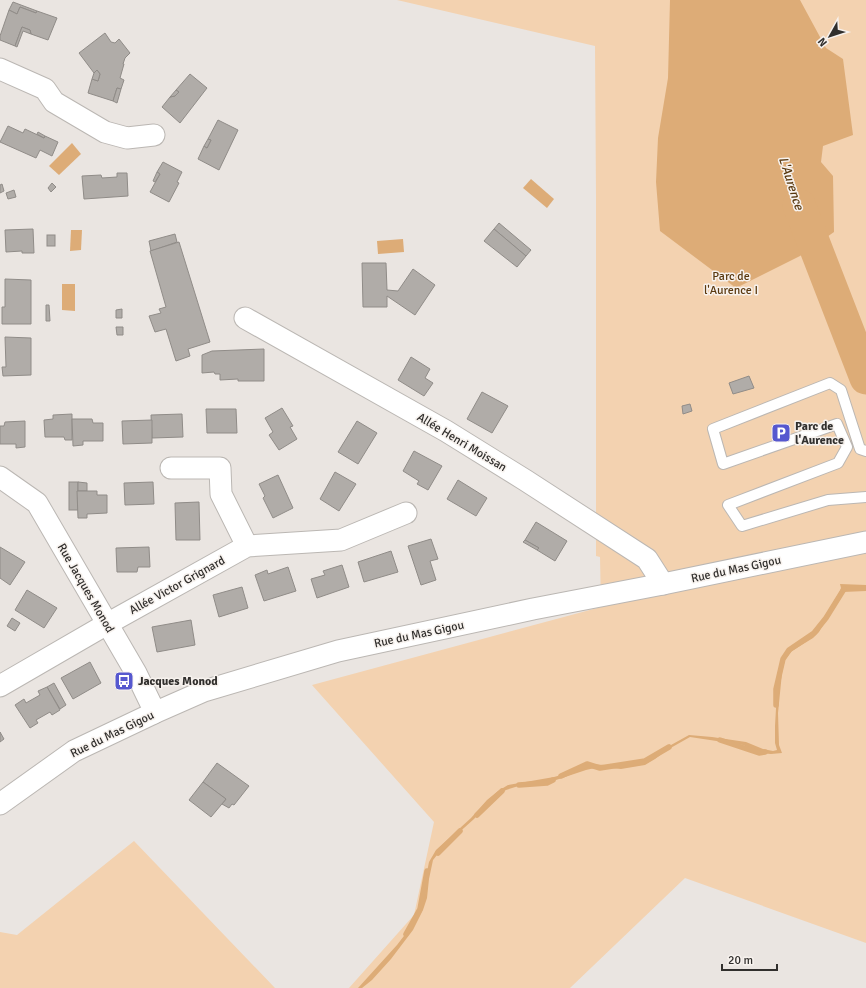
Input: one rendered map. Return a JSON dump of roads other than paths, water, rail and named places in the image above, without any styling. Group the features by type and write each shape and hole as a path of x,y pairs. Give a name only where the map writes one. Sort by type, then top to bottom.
{"street":[{"path":"0,69 45,89 54,102 105,132 127,138 154,135"},
{"name":"Allée Henri Moissan","path":"245,318 446,431 525,480 647,559 663,584"},
{"path":"171,468 220,468 221,494 247,546"},
{"name":"Rue Jacques Monod","path":"0,477 37,503 136,673 154,713"},
{"name":"Allée Victor Grignard","path":"0,686 247,546 340,540 406,513"},
{"name":"Rue du Mas Gigou","path":"0,804 74,751 204,691 338,651 533,609 866,542"}],"lane":[{"path":"866,451 860,449 841,390 830,383 713,429 723,464 837,424 847,447 838,463 728,505 742,526 828,500 866,497"}],"water":[{"path":"670,0 800,0 826,48 843,59 853,135 823,146 821,162 833,176 834,232 800,256 736,288 660,231 656,182 658,138 668,78"},
{"path":"72,143 81,154 59,175 49,166"},
{"path":"531,179 554,199 547,208 523,188"},
{"path":"71,230 82,230 81,250 70,251"},
{"path":"403,239 404,252 378,254 377,241"},
{"path":"62,284 75,284 75,311 62,310"},
{"path":"840,584 866,585 866,591 843,592 819,632 813,638 792,651 785,660 782,673 778,713 779,745 782,753 759,753 743,745 690,737 645,765 621,769 599,767 547,783 525,784 506,790 492,799 474,819 445,845 433,860 427,898 413,930 391,959 372,980 362,988 358,988 397,945 418,916 425,895 429,862 436,850 471,818 487,800 508,785 554,777 575,771 587,764 622,766 645,761 689,735 746,742 763,749 773,751 777,750 775,743 775,726 777,691 783,659 789,650 813,636 840,591"}],"waterway":[{"name":"L'Aurence","path":"799,205 866,378"},
{"path":"776,705 776,689 783,659 789,650 814,633 826,618 844,589"},
{"path":"720,740 759,753 765,752"},
{"path":"561,776 587,764 600,768 645,761 669,747"},
{"path":"519,785 547,783 553,780"},
{"path":"477,815 502,791"},
{"path":"438,853 460,831"},
{"path":"406,934 420,909 427,871"}],"place":[{"name":"Parc de l'Aurence","path":"781,433"},
{"name":"Jacques Monod","path":"124,681"}],"park label":[{"name":"Parc de l'Aurence I","path":"731,283"}]}
